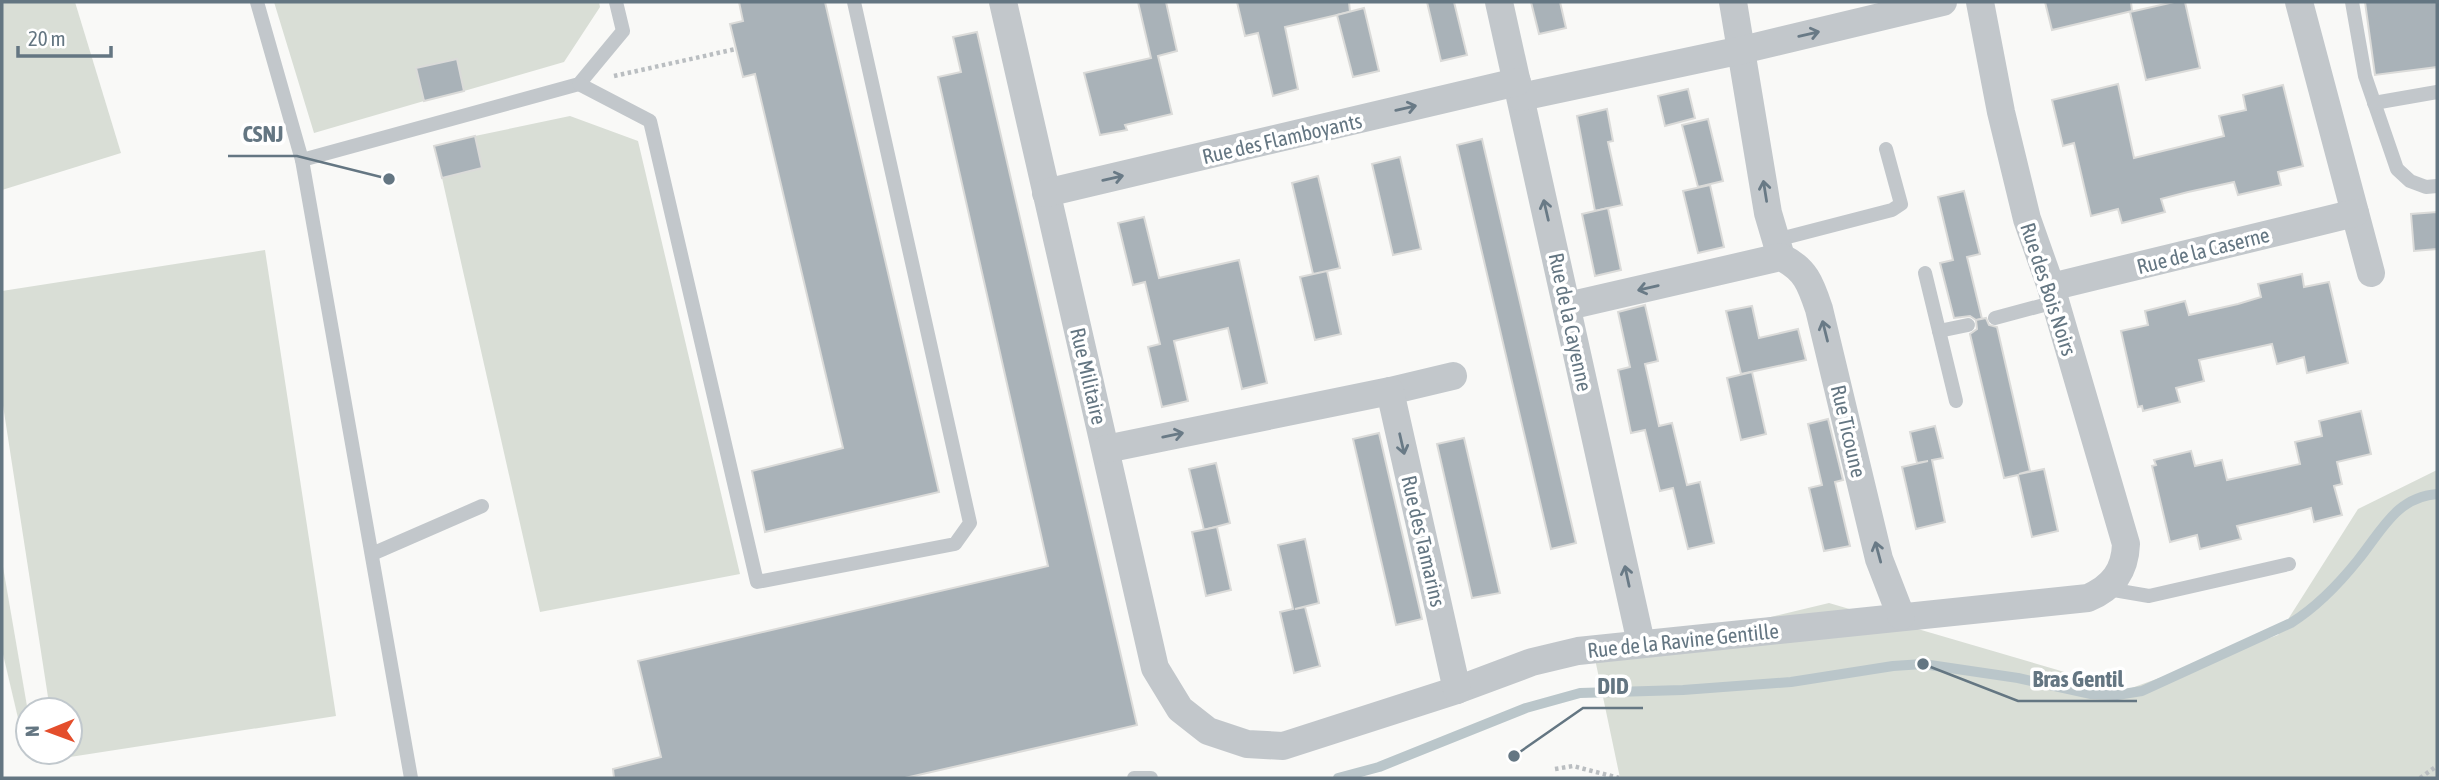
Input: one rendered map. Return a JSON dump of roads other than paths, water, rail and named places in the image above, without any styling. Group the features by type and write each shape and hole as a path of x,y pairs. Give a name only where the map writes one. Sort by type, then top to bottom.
{"street":[{"name":"Rue Militaire","path":"1003,2 1155,668 1180,709 1208,731"},
{"name":"Rue de la Cayenne","path":"1499,2 1641,643"},
{"path":"1568,306 1779,249 1768,213 1733,2"},
{"name":"Rue des Flamboyants","path":"1046,193 1519,89 1742,50 1942,2"},
{"name":"Rue des Bois Noirs","path":"1980,2 2001,113 2026,219 2053,295 2126,544 2126,563 2114,580"},
{"path":"2299,2 2371,273"},
{"name":"Rue de la Caserne","path":"2053,295 2355,214"},
{"name":"Rue Ticoune","path":"1779,249 1802,271 1813,289 1879,559 1901,616"},
{"path":"1106,449 1453,376"},
{"name":"Rue des Tamarins","path":"1390,391 1457,690"},
{"name":"Rue de la Ravine Gentille","path":"1208,731 1247,744 1283,746 1457,690 1532,662 1641,643 2088,598 2114,580"}],"lane":[{"path":"257,2 302,160 411,778"},
{"path":"302,160 579,85 623,31 616,2"},
{"path":"579,85 650,121 757,582 955,544 970,523 854,2"},
{"path":"2352,2 2365,76 2397,169 2410,181 2426,187 2437,186"},
{"path":"2374,103 2437,92"},
{"path":"1779,249 1892,210 1901,204 1886,149"},
{"path":"1925,273 1956,401"},
{"path":"1995,318 2053,295"},
{"path":"1939,331 1968,325"},
{"path":"372,554 482,506"},
{"path":"2114,580 2149,596 2289,564"},
{"path":"1134,778 1151,778"}],"waterway":[{"path":"1338,778 1379,767 1526,708 1580,693 1683,690 1791,682 1923,664 2018,678 2091,694 2117,695 2142,691 2291,623 2310,610 2335,586 2400,509 2423,497 2437,494"}],"place":[{"name":"CSNJ","path":"389,179"},
{"name":"Bras Gentil","path":"1923,664"},
{"name":"DID","path":"1514,756"}]}
